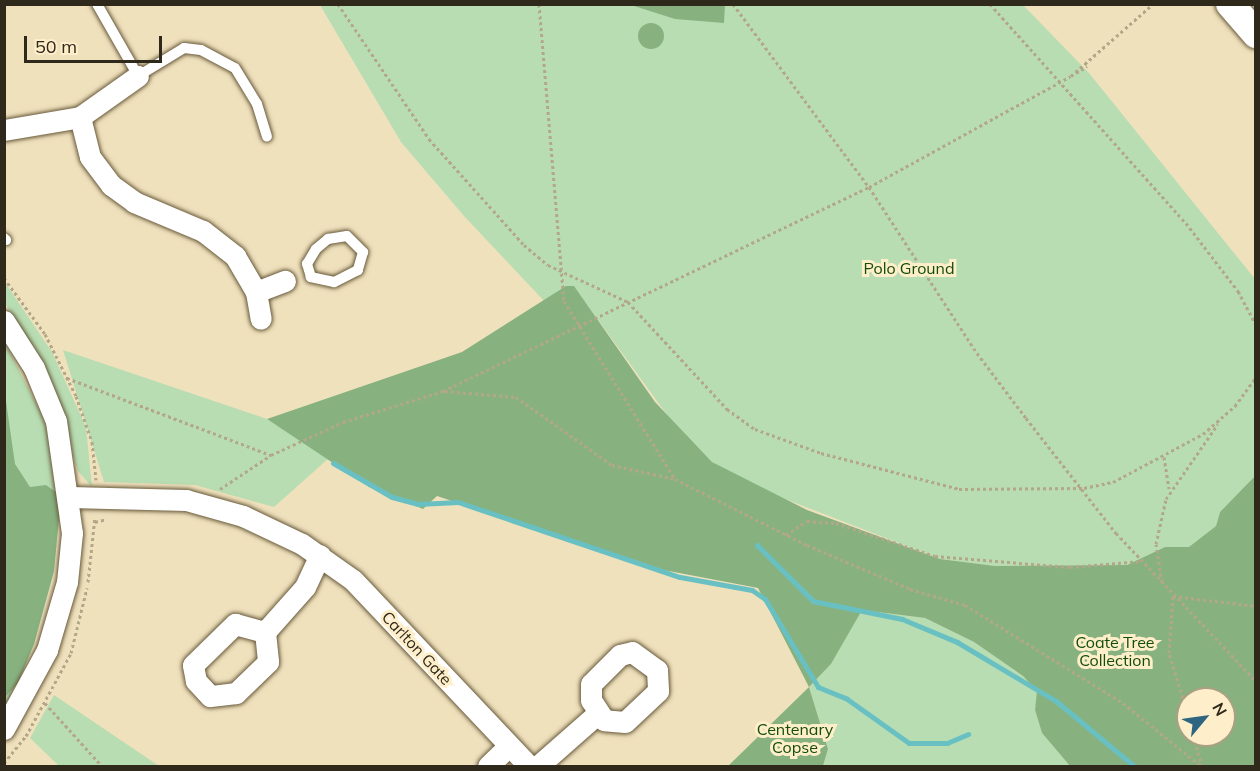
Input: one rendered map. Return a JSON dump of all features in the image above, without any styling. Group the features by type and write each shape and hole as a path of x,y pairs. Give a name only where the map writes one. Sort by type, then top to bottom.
{"main road":[{"path":"1230,4 1256,34"}],"street":[{"path":"4,130 80,117 138,76"},
{"path":"80,117 90,157 111,185 134,202 220,243 240,264 256,292 261,319"},
{"path":"256,292 285,281"},
{"path":"4,321 34,368 56,421 70,497 72,533 59,616 29,691 4,729"},
{"name":"Carlton Gate","path":"70,497 153,495 212,505 274,529 320,555 353,580 529,766"},
{"path":"265,632 305,586 320,555"},
{"path":"538,766 597,714"},
{"path":"488,766 509,746"}],"lane":[{"path":"97,4 138,76 177,49 212,54 244,79 267,136"},
{"path":"285,281 307,271 312,254 328,239 347,236 360,245 362,264 349,277 325,282 307,271"}],"path":[{"path":"338,4 466,186 524,245 561,271 628,302 720,402 756,429 821,453 959,489 1084,488 1113,482 1164,456 1221,420"},
{"path":"539,4 564,300 579,329 675,479"},
{"path":"733,4 869,187 977,353 1142,561 1256,681"},
{"path":"990,4 1186,223 1238,291 1256,325"},
{"path":"1073,74 1153,4"},
{"path":"216,491 271,455 343,422 443,391 579,329 628,302 869,187 1060,82 1089,61"},
{"path":"1169,491 1256,377"},
{"path":"67,378 271,455"},
{"path":"443,391 516,397 612,465 675,479 786,535 1003,626 1123,703 1202,766"},
{"path":"4,443 4,518"},
{"path":"1162,584 1156,544 1169,491 1164,456"},
{"path":"786,535 807,521 836,523 935,556 1070,567 1142,561"},
{"path":"1173,596 1256,606"},
{"path":"1173,596 1169,653 1179,687"},
{"path":"45,703 102,766"},
{"path":"1197,747 1202,766"}],"green space":[{"name":"Polo Ground","path":"320,5 1023,5 1089,73 1255,279 1255,476 1220,512 1216,526 1189,548 1165,547 1127,565 995,566 940,559 749,485 712,462 673,423 585,302 566,286 546,303 464,216 401,142"},
{"path":"631,5 725,5 724,23 675,19"},
{"path":"651,23 660,27 664,36 660,45 651,49 642,45 638,36 642,27"},
{"path":"4,281 52,352 86,427 92,487 78,471 43,364 5,303"},
{"name":"Coate Tree Collection","path":"566,286 574,286 655,402 712,462 807,510 940,559 995,566 1127,565 1165,547 1189,547 1216,526 1220,512 1255,476 1255,766 1070,766 1042,733 1035,710 1037,691 1023,676 974,642 925,618 862,610 831,664 809,687 758,588 653,568 437,496 423,509 369,487 267,419 462,352"},
{"path":"4,341 47,425 61,496 54,571 34,644 5,708"},
{"path":"63,350 267,419 329,458 274,507 195,485 104,482"},
{"path":"4,387 15,464 30,487 46,485 61,496 54,571 34,644 18,683 5,697"},
{"path":"861,610 925,618 974,642 1023,676 1038,691 1035,710 1042,733 1070,766 823,766 828,749 809,687 831,664"},
{"name":"Centenary Copse","path":"809,687 828,749 823,766 728,766"},
{"path":"54,695 159,766 59,766 30,738"}],"waterway":[{"path":"333,463 392,497 418,504 458,502 680,577 752,590 765,599 818,687 847,699 909,743 947,743 968,734"},
{"path":"757,545 813,601 902,619 957,642 1056,701 1134,766"}]}
